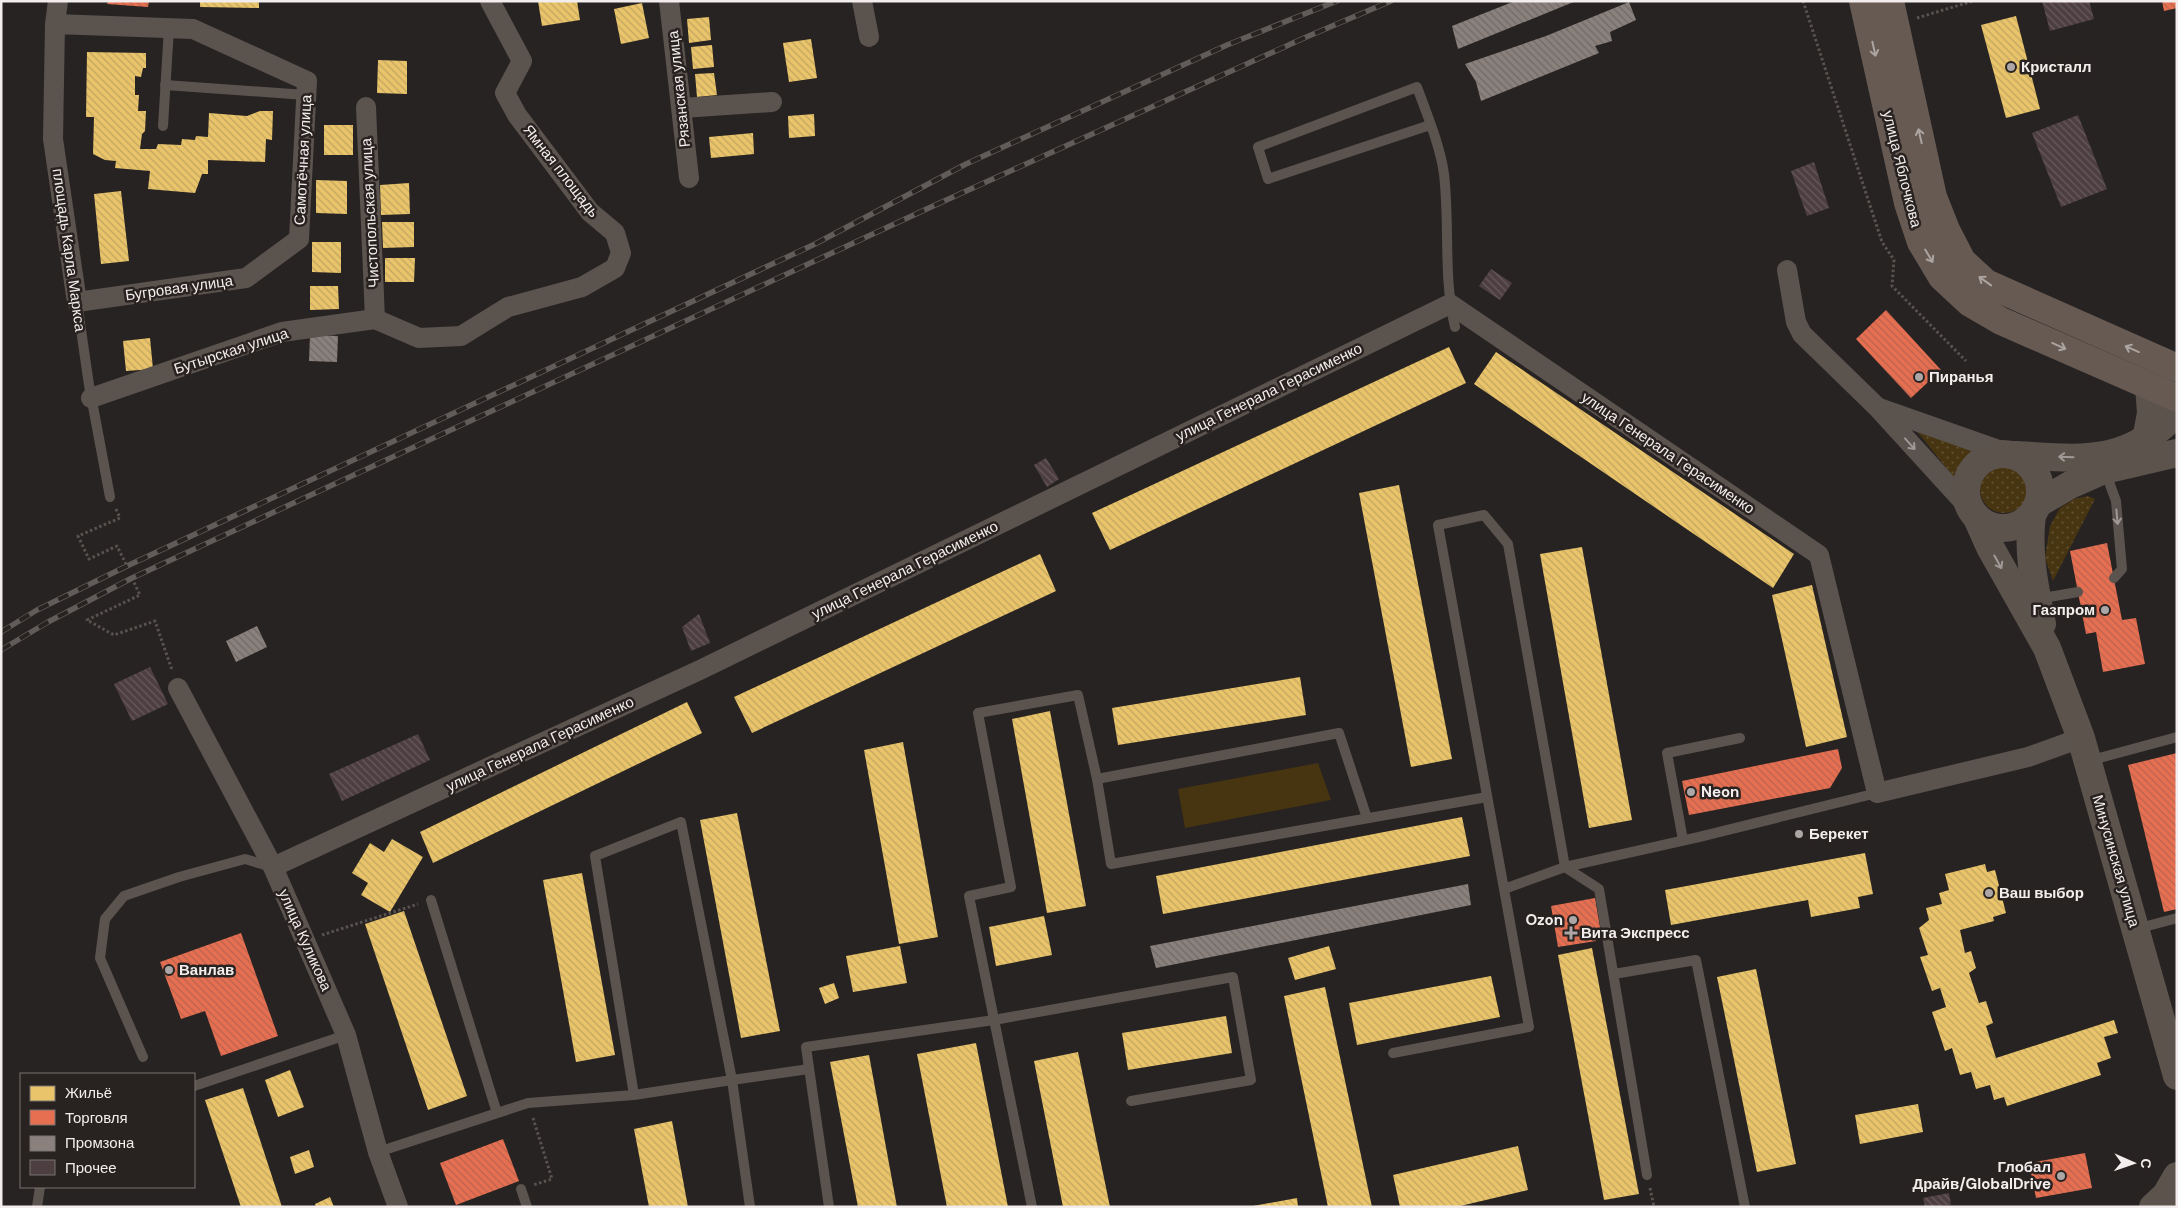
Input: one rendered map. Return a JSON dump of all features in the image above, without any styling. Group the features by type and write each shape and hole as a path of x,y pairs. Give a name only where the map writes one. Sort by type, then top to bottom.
{"main road":[{"name":"улица Яблочкова","path":"1864,1 1908,203 1921,242 1942,278 1970,303 2001,321 2177,398"},
{"name":"улица Яблочкова","path":"1890,1 1933,197 1946,230 1962,261 1986,283 2177,368"},
{"path":"2146,440 2151,413 2148,386"},
{"path":"2177,412 2146,440 2124,451 2096,457 2011,454 1987,457 1972,471 1966,490 1974,514 1986,524 2005,528 2024,522 2035,509 2070,485 2104,470 2177,453"},
{"path":"2011,454 2026,461 2034,470 2039,480 2041,492 2035,509"},
{"name":"Минусинская улица","path":"2035,509 2030,530 2030,553 2047,648"},
{"name":"Минусинская улица","path":"1974,514 1990,547 2047,648 2085,749 2177,1076"},
{"path":"2153,1207 2166,1195 2177,1176"}],"street":[{"name":"площадь Карла Маркса","path":"58,1 55,24 53,139 77,302"},
{"name":"Ямная площадь","path":"375,319 419,338 461,336 508,307 582,287 615,268 621,253 615,233 590,212 517,115 505,93 522,61 490,1"},
{"name":"Рязанская улица","path":"669,1 689,178"},
{"path":"862,1 869,37"},
{"path":"55,24 193,29 306,88"},
{"name":"Самотёчная улица","path":"299,239 306,88"},
{"path":"682,108 772,102"},
{"name":"Чистопольская улица","path":"366,107 375,319"},
{"name":"Бугровая улица","path":"77,302 246,278 299,239"},
{"path":"1787,270 1796,322 1802,334 1877,407 1974,514"},
{"name":"улица Генерала Герасименко","path":"273,867 702,669 1450,304 1819,555 1877,793"},
{"name":"Бутырская улица","path":"91,398 282,332 375,319"},
{"path":"1877,407 2011,454"},
{"name":"улица Куликова","path":"178,688 273,867 346,1035 378,1152 398,1207"},
{"path":"1877,793 2028,756 2085,749"}],"lane":[{"path":"163,126 169,28"},
{"path":"165,84 306,88"},
{"path":"1430,125 1268,180 1258,147 1417,87 1430,125 1444,173 1450,304 1455,327"},
{"name":"площадь Карла Маркса","path":"77,302 91,398 110,496"},
{"path":"2104,470 2116,500 2122,569 2114,578"},
{"path":"1393,1052 1529,1027 1438,525 1484,516 1508,544 1565,867 1599,889 1647,1175"},
{"path":"2037,599 2078,592"},
{"path":"1032,1207 969,896 1011,887 978,714 1078,695 1097,779 1111,864 1487,796"},
{"path":"1097,779 1339,733 1367,818"},
{"path":"2085,749 2177,737"},
{"path":"1683,840 1667,753 1740,738"},
{"path":"1504,889 1565,867 1877,793"},
{"path":"634,1095 595,856 681,822 732,1080 750,1207"},
{"path":"143,1057 100,958 105,919 124,896 179,877 245,859 273,867"},
{"path":"430,900 497,1113"},
{"path":"2135,929 2177,918"},
{"path":"1614,974 1696,960 1745,1207"},
{"path":"829,1207 806,1047 994,1020 1233,977 1251,1080 1131,1101"},
{"path":"195,1086 346,1035"},
{"path":"378,1152 528,1103 634,1095 809,1069"},
{"path":"37,1207 40,1188"},
{"path":"521,1189 526,1207"}],"path":[{"path":"1803,1 1882,242 1894,260 1892,286 1966,361"},
{"path":"1909,20 1974,1"},
{"path":"120,518 78,536 89,559 117,546 127,566"},
{"path":"132,578 140,595 87,620 114,635 155,621 178,688"},
{"path":"305,941 430,900"},
{"path":"521,1189 552,1179 528,1103"}],"shaded area":[{"path":"1916,430 1982,451 1967,466 1961,486"},
{"path":"2004,465 2013,467 2021,472 2026,480 2028,489 2026,498 2021,506 2013,511 2004,513 1995,511 1987,506 1982,498 1980,489 1982,480 1987,472 1995,467"},
{"path":"2088,496 2095,499 2053,581 2045,558 2050,526 2060,508 2074,499"},
{"path":"1318,763 1331,800 1185,828 1178,789"}],"building: Жильё":[{"path":"200,1 259,1 259,8 200,7"},
{"path":"538,1 577,1 580,20 542,26"},
{"path":"642,3 649,38 621,44 614,9"},
{"name":"Кристалл","path":"2016,16 2040,109 2006,118 1981,25"},
{"path":"709,17 711,40 689,43 687,19"},
{"path":"811,39 817,78 789,82 783,43"},
{"path":"712,45 714,67 693,69 691,47"},
{"path":"87,52 146,53 146,68 143,68 141,77 135,76 135,95 139,95 138,111 146,111 145,131 142,134 140,149 156,149 158,144 181,145 182,139 195,140 196,136 208,137 209,113 247,116 260,111 273,111 272,140 266,139 265,162 208,160 208,174 202,174 195,193 148,189 150,171 115,168 116,161 105,160 93,154 94,117 86,117"},
{"path":"378,60 407,61 407,94 377,93"},
{"path":"714,73 717,95 697,97 695,74"},
{"path":"814,114 815,136 789,138 788,116"},
{"path":"324,125 353,125 353,155 324,155"},
{"path":"753,133 754,154 711,158 709,137"},
{"path":"316,180 347,181 347,214 316,213"},
{"path":"409,183 410,214 381,215 380,185"},
{"path":"121,191 129,261 101,264 94,194"},
{"path":"382,222 414,222 414,247 383,248"},
{"path":"312,242 341,242 341,273 312,272"},
{"path":"385,258 415,258 414,282 385,282"},
{"path":"310,286 338,286 339,309 310,310"},
{"path":"150,338 153,369 126,371 123,341"},
{"path":"1449,347 1466,383 1110,550 1092,513"},
{"path":"1496,352 1794,554 1773,588 1474,384"},
{"path":"1399,485 1452,759 1411,767 1359,493"},
{"path":"1582,547 1632,820 1589,828 1540,554"},
{"path":"1040,554 1056,591 752,733 734,697"},
{"path":"1812,585 1847,737 1806,747 1772,595"},
{"path":"1300,677 1306,715 1118,745 1112,708"},
{"path":"687,702 702,733 433,863 420,832"},
{"path":"1050,711 1086,906 1047,913 1012,719"},
{"path":"903,742 938,937 899,944 864,750"},
{"path":"737,813 780,1031 741,1038 700,820"},
{"path":"1462,817 1470,856 1163,914 1156,876"},
{"path":"392,839 423,857 390,912 361,895 368,883 352,873 370,843 384,852"},
{"path":"1865,853 1873,894 1858,897 1860,908 1811,917 1808,900 1671,925 1665,890"},
{"path":"1985,864 1987,872 1995,870 2006,913 1993,917 1994,921 1960,930 1965,953 1971,951 1976,968 1969,973 1979,1003 1986,1001 1993,1023 1986,1026 1996,1058 2114,1020 2118,1033 2104,1037 2111,1058 2097,1063 2101,1075 2007,1106 2004,1097 1994,1100 1990,1085 1976,1089 1971,1072 1960,1075 1952,1048 1945,1051 1932,1012 1946,1007 1940,988 1932,991 1920,957 1928,955 1919,928 1929,920 1926,908 1942,904 1939,893 1949,890 1945,874"},
{"path":"582,873 615,1055 576,1062 543,880"},
{"path":"404,911 467,1096 428,1110 365,924"},
{"path":"1044,916 1052,955 996,966 989,927"},
{"path":"900,946 907,983 853,992 846,956"},
{"path":"1329,946 1336,969 1295,980 1288,958"},
{"path":"1592,948 1639,1194 1604,1200 1558,955"},
{"path":"1756,969 1796,1164 1757,1172 1717,977"},
{"path":"1491,976 1500,1017 1357,1045 1349,1003"},
{"path":"834,983 839,998 825,1004 819,988"},
{"path":"1325,987 1372,1207 1328,1207 1284,996"},
{"path":"1226,1016 1232,1053 1128,1070 1122,1033"},
{"path":"976,1043 1008,1207 947,1207 917,1054"},
{"path":"1078,1052 1110,1207 1063,1207 1034,1061"},
{"path":"869,1055 897,1207 858,1207 830,1062"},
{"path":"290,1070 304,1107 278,1117 265,1080"},
{"path":"243,1088 282,1207 241,1207 205,1100"},
{"path":"1918,1104 1923,1132 1860,1144 1855,1115"},
{"path":"672,1121 688,1207 649,1207 634,1129"},
{"path":"1518,1146 1528,1190 1456,1207 1400,1207 1393,1175"},
{"path":"309,1150 314,1167 295,1174 290,1157"},
{"path":"330,1197 334,1207 316,1207 315,1204"},
{"path":"1297,1198 1298,1207 1253,1207 1253,1206"}],"building: Торговля":[{"path":"108,1 149,1 148,7 107,4"},
{"path":"2162,1 2177,1 2177,8 2164,11"},
{"path":"1886,310 1941,370 1911,398 1856,339"},
{"path":"2107,543 2122,620 2136,618 2145,664 2103,672 2096,632 2086,634 2070,551"},
{"path":"1838,749 1842,768 1830,788 1689,815 1682,781"},
{"path":"2177,753 2177,909 2164,912 2128,765"},
{"path":"1595,898 1601,933 1595,934 1596,941 1558,947 1551,906"},
{"path":"241,933 278,1036 221,1056 205,1011 181,1019 160,962"},
{"path":"503,1139 519,1181 456,1205 440,1163"},
{"path":"2085,1153 2092,1188 2036,1198 2029,1163"}],"building: Промзона":[{"path":"1515,1 1576,1 1458,49 1452,26"},
{"path":"1629,2 1636,20 1610,32 1612,41 1595,46 1599,53 1481,101 1476,82 1465,64 1546,36"},
{"path":"310,335 338,336 337,362 309,361"},
{"path":"257,626 267,647 236,662 226,641"},
{"path":"1468,884 1471,905 1156,968 1150,946"}],"building: Прочее":[{"path":"2042,1 2089,1 2094,19 2050,31"},
{"path":"2078,115 2107,189 2061,207 2032,133"},
{"path":"1814,162 1829,208 1807,216 1791,171"},
{"path":"1491,269 1512,283 1500,300 1479,286"},
{"path":"1046,458 1059,479 1047,487 1034,465"},
{"path":"699,614 710,643 691,651 682,627"},
{"path":"150,667 168,704 132,721 114,684"},
{"path":"418,734 430,760 342,801 329,774"},
{"path":"1949,1193 1951,1205 1925,1207 1923,1198"}],"railway":[{"path":"1,632 37,610 127,566 815,244 966,164 1227,45 1337,1"},
{"path":"1,650 48,622 132,578 931,207 1304,38 1391,1"}],"place":[{"name":"Кристалл","path":"2011,67"},
{"name":"Пиранья","path":"1919,377"},
{"name":"Газпром","path":"2105,610"},
{"name":"Neon","path":"1691,792"},
{"name":"Берекет","path":"1799,834"},
{"name":"Ваш выбор","path":"1989,893"},
{"name":"Ozon","path":"1573,920"},
{"name":"Вита Экспресс","path":"1571,933"},
{"name":"Ванлав","path":"169,970"},
{"name":"Глобал Драйв/GlobalDrive","path":"2061,1176"}]}
